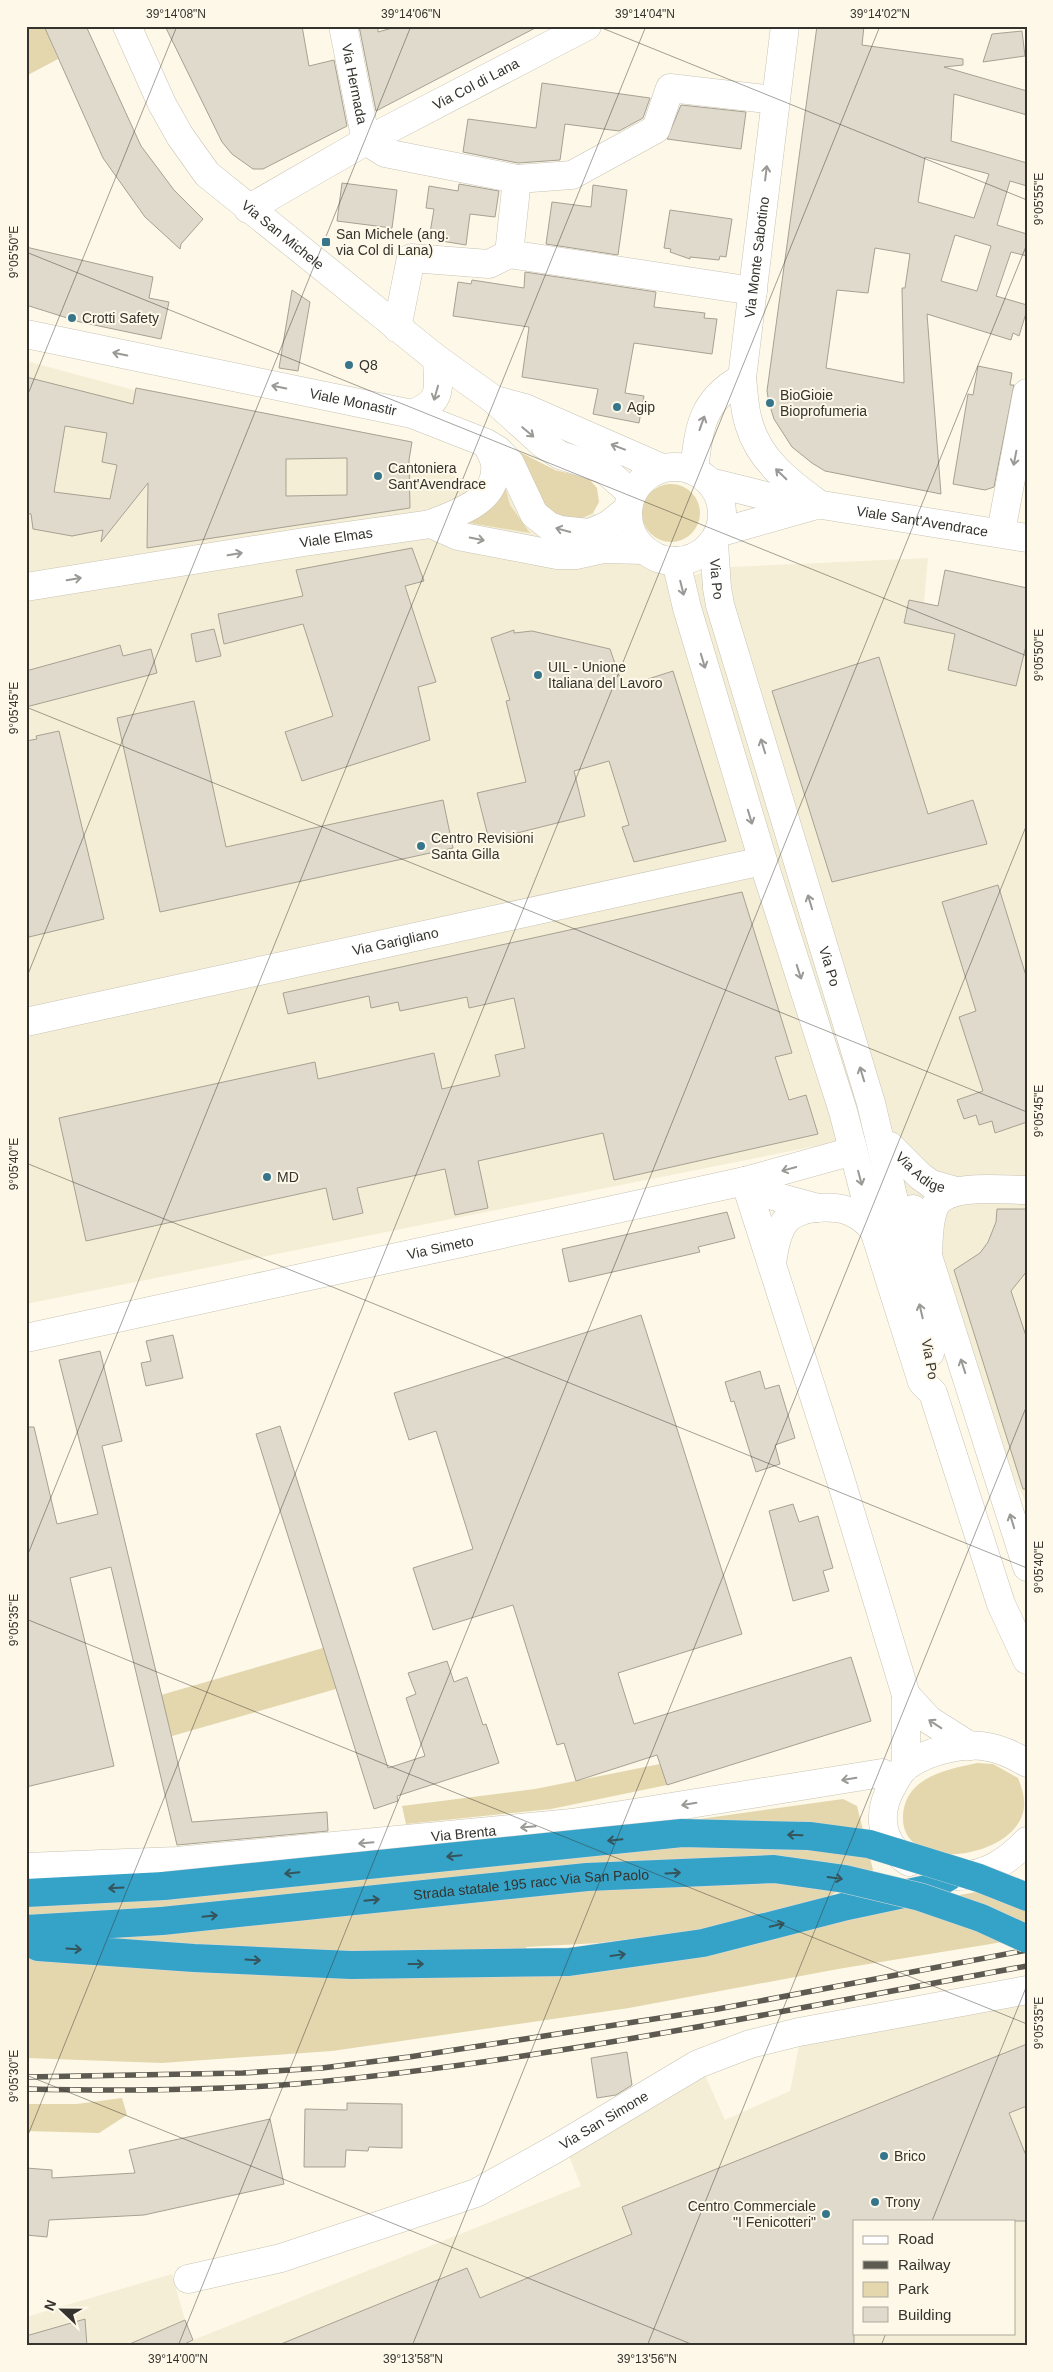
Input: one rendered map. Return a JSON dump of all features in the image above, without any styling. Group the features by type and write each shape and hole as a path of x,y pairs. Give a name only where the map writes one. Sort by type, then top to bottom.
{"highway":[{"path":"26,1893 164,1886 682,1833 748,1833 809,1836 869,1844 962,1872 1027,1897"},
{"name":"Strada statale 195 racc Via San Paolo","path":"26,1929 162,1921 587,1877 774,1869 845,1879 920,1897 981,1918 1027,1939"},
{"path":"26,1941 38,1947 194,1958 351,1965 569,1962 703,1942 847,1906 927,1889 950,1876"}],"street":[{"name":"Via San Michele","path":"126,26 162,104 180,136 207,174 437,360 493,399 543,444 560,455 604,470 630,502"},
{"name":"Via Hermada","path":"343,26 366,141"},
{"name":"Via Col di Lana","path":"248,209 366,141 587,26"},
{"name":"Via Monte Sabotino","path":"785,26 742,378 749,424 760,448 782,475 819,504"},
{"path":"366,141 384,153 518,179 572,175 656,129 670,88 775,100"},
{"path":"510,254 518,179"},
{"path":"397,328 411,258 489,264 510,254 753,291"},
{"name":"Viale Monastir","path":"26,334 412,414 486,442 498,450 510,463 534,514 550,526 572,533 588,533 608,525 630,502"},
{"path":"412,414 428,408 436,398 438,388 437,360"},
{"path":"702,476 662,468 645,476 630,502 628,524 633,537 645,550 654,555 676,561 703,554 718,538 724,516 721,499 702,476 698,434 702,419 713,400 726,387 742,378"},
{"path":"1001,532 1027,393"},
{"name":"Via San Michele","path":"493,399 525,408 662,468"},
{"name":"Viale Elmas","path":"26,587 304,542 431,524 477,503 486,494 495,473 495,462 486,442"},
{"name":"Viale Sant'Avendrace","path":"702,476 746,492 1001,532 1027,538"},
{"name":"Viale Sant'Avendrace","path":"718,538 819,504"},
{"path":"431,524 458,536 557,555 576,555 603,549 645,550"},
{"name":"Via Po","path":"718,538 716,588 720,605 872,1106 936,1378 933,1393"},
{"name":"Via Po","path":"676,561 687,608 763,861 843,1111 874,1230 922,1382 933,1393 1001,1604 1027,1660"},
{"name":"Via Garigliano","path":"26,1022 763,861"},
{"path":"872,1106 890,1146 928,1254 1027,1567"},
{"name":"Via Adige","path":"890,1146 920,1176 931,1184 956,1191 1027,1190"},
{"name":"Via Simeto","path":"26,1338 745,1181 853,1151"},
{"path":"745,1181 770,1196 820,1208"},
{"path":"745,1181 838,1471 906,1695 901,1772 883,1802 882,1822 886,1838 904,1858 918,1867 950,1876 970,1876 1027,1862"},
{"name":"Via Adige","path":"928,1254 929,1225 934,1208 941,1197 956,1191"},
{"path":"772,1264 775,1242 784,1222 795,1214 833,1207 852,1212 865,1220 874,1230"},
{"path":"906,1695 929,1720 970,1746"},
{"path":"901,1772 932,1753 970,1746 988,1746 1009,1753 1027,1763"},
{"name":"Via Brenta","path":"26,1867 176,1861 572,1823 882,1773 901,1772"},
{"path":"990,1870 1014,1854 1027,1841"},
{"name":"Via San Simone","path":"188,2279 281,2258 476,2193 557,2148 698,2064 750,2044 799,2032 1027,1990"}],"shaded area":[{"path":"26,361 618,520 624,537 643,556 671,572 693,575 730,567 928,558 924,602 1027,644 1027,1504 841,1141 26,1304"},
{"path":"1027,2004 1027,2346 26,2346 26,2317 172,2274 185,2320 193,2340 581,2186 569,2156 705,2075 725,2120 790,2091 800,2041"}],"green space":[{"path":"26,26 44,26 58,59 26,76"},
{"path":"514,449 555,470 588,478 597,488 599,502 593,513 576,521 547,511"},
{"path":"504,482 510,505 530,533 464,522"},
{"path":"671,484 682,486 692,492 698,502 700,513 698,524 692,534 682,540 671,542 660,540 650,534 644,524 642,513 644,502 650,492 660,486"},
{"path":"323,1648 336,1689 172,1736 161,1695"},
{"path":"977,1763 993,1764 1018,1778 1023,1793 1024,1808 1019,1821 1010,1833 998,1842 967,1853 936,1853 915,1844 908,1837 903,1824 905,1805 910,1794 928,1778 952,1769"},
{"path":"660,1764 667,1785 551,1809 406,1824 402,1806 535,1789"},
{"path":"843,1799 857,1806 873,1870 818,1903 733,1926 599,1943 526,1947 528,1973 569,1973 610,1969 692,1956 895,1907 1027,1883 1027,1938 838,1969 629,2008 332,2051 162,2063 26,2058 26,1884 614,1831"},
{"path":"122,2098 127,2115 99,2133 26,2131 26,2104 77,2104"}],"building":[{"path":"44,26 86,26 141,146 174,190 203,219 181,244 180,249 145,217 103,158"},
{"path":"165,26 302,26 309,66 334,60 347,126 263,169 253,169 232,154 222,142"},
{"path":"359,26 378,26 378,32 399,26 539,26 376,111"},
{"path":"817,26 864,26 862,45 963,59 963,65 944,67 1027,91 1027,115 954,94 951,141 1027,163 1027,186 1010,181 997,225 1027,234 1027,256 1011,252 996,296 1027,305 1027,310 1019,336 1013,333 1011,340 927,314 941,494 825,471 792,447 774,419 767,391","holes":["925,157 989,174 974,218 918,202","955,235 991,246 977,291 941,281","875,248 910,254 905,288 902,288 904,383 826,368 837,290 868,293"]},
{"path":"1022,31 1025,56 983,62 992,34"},
{"path":"542,83 650,98 643,118 619,131 565,124 560,160 518,163 463,152 468,119 536,128"},
{"path":"681,105 746,112 741,149 667,139"},
{"path":"342,183 397,190 392,228 337,221"},
{"path":"459,184 499,191 495,217 470,214 466,245 429,239 434,209 426,208 429,186 458,191"},
{"path":"593,185 627,190 618,255 546,244 552,202 591,207"},
{"path":"670,210 732,219 726,257 720,256 719,260 690,257 690,259 670,252 671,249 664,248"},
{"path":"26,247 153,277 149,298 169,302 161,339 80,322 26,305"},
{"path":"525,272 656,292 654,307 705,313 704,318 717,319 712,354 634,343 625,393 644,396 639,423 593,414 598,389 522,377 529,327 453,316 458,282 471,284 472,280 524,288"},
{"path":"292,290 310,302 298,371 279,368"},
{"path":"978,366 1012,373 1010,385 1014,385 994,487 985,490 953,484 968,394 973,395"},
{"path":"26,377 133,404 136,388 412,442 409,460 410,508 147,548 148,483 101,542 103,530 72,536 33,529 31,514 26,513","holes":["65,426 107,433 102,462 117,465 110,499 54,492","347,458 347,495 286,496 286,459"]},
{"path":"412,548 424,581 405,586 436,682 418,687 430,740 302,781 285,732 333,716 303,624 224,644 218,614 303,596 296,570"},
{"path":"945,570 1027,588 1027,642 1016,686 948,670 955,634 904,623 909,600 938,606"},
{"path":"214,629 221,656 196,662 191,634"},
{"path":"514,630 514,633 532,631 610,649 623,687 673,671 726,841 634,862 622,827 629,825 609,761 574,771 585,816 489,840 477,793 526,782 506,701 510,700 491,638"},
{"path":"120,645 123,656 151,649 157,673 26,707 26,671"},
{"path":"879,657 928,814 973,800 987,844 832,882 772,691"},
{"path":"194,701 226,847 443,800 453,848 160,912 117,718"},
{"path":"59,731 104,919 29,937 26,924 26,741 37,739 36,736"},
{"path":"998,885 1027,979 1027,1122 995,1133 992,1121 979,1125 976,1115 964,1119 957,1100 983,1091 959,1017 976,1011 942,902"},
{"path":"742,892 792,1053 775,1057 789,1100 806,1095 818,1134 614,1180 603,1133 478,1161 488,1208 455,1215 445,1169 357,1188 363,1213 333,1220 326,1188 86,1241 59,1118 315,1062 318,1079 434,1053 442,1089 500,1076 495,1055 525,1048 514,998 469,1008 467,997 400,1011 398,1002 371,1008 369,996 288,1014 283,993"},
{"path":"997,1209 1027,1209 1027,1271 1011,1291 1027,1339 1027,1489 1023,1489 954,1270 980,1253 988,1242 996,1222"},
{"path":"727,1212 735,1238 698,1247 700,1252 569,1282 562,1249"},
{"path":"641,1315 742,1634 618,1673 634,1724 851,1657 871,1721 667,1785 657,1755 576,1781 564,1743 557,1745 513,1605 433,1630 413,1568 473,1549 436,1431 409,1440 394,1393"},
{"path":"173,1335 183,1378 146,1386 141,1363 151,1361 146,1341"},
{"path":"100,1351 122,1441 102,1446 192,1822 327,1812 328,1831 177,1845 111,1567 70,1578 114,1766 26,1787 26,1427 34,1427 57,1524 98,1514 59,1360"},
{"path":"760,1371 765,1389 779,1385 795,1438 775,1445 780,1464 756,1472 734,1401 731,1402 725,1382"},
{"path":"280,1426 388,1768 425,1756 406,1698 416,1694 408,1673 447,1661 454,1682 467,1677 483,1725 486,1724 499,1763 397,1796 398,1801 374,1809 256,1434"},
{"path":"793,1504 799,1522 818,1516 833,1568 823,1571 829,1591 793,1601 769,1511"},
{"name":"Centro Commerciale \"I Fenicotteri\"","path":"1027,2044 1027,2106 1009,2113 1027,2158 1027,2221 853,2220 854,2346 276,2346 467,2268 480,2298 632,2234 622,2207"},
{"path":"627,2052 632,2085 616,2095 597,2098 591,2058"},
{"path":"347,2103 402,2104 402,2148 369,2147 368,2151 346,2150 345,2167 304,2167 305,2109 347,2110"},
{"path":"270,2119 284,2184 144,2215 49,2220 47,2237 26,2235 26,2168 52,2170 52,2178 135,2173 129,2150"},
{"path":"85,2319 87,2346 26,2346 26,2336"},
{"path":"185,2320 193,2340 180,2346 125,2346"}],"railway":[{"path":"26,2077 243,2073 322,2068 409,2057 718,2009 1027,1950"},
{"path":"26,2089 228,2088 295,2084 387,2074 571,2049 1027,1966"}],"place":[{"name":"San Michele (ang. via Col di Lana)","path":"326,242"},
{"name":"Crotti Safety","path":"72,318"},
{"name":"Q8","path":"349,365"},
{"name":"BioGioie Bioprofumeria","path":"770,403"},
{"name":"Agip","path":"617,407"},
{"name":"Cantoniera Sant'Avendrace","path":"378,476"},
{"name":"UIL - Unione Italiana del Lavoro","path":"538,675"},
{"name":"Centro Revisioni Santa Gilla","path":"421,846"},
{"name":"MD","path":"267,1177"},
{"name":"Brico","path":"884,2156"},
{"name":"Trony","path":"875,2202"},
{"name":"Centro Commerciale \"I Fenicotteri\"","path":"826,2214"}]}
